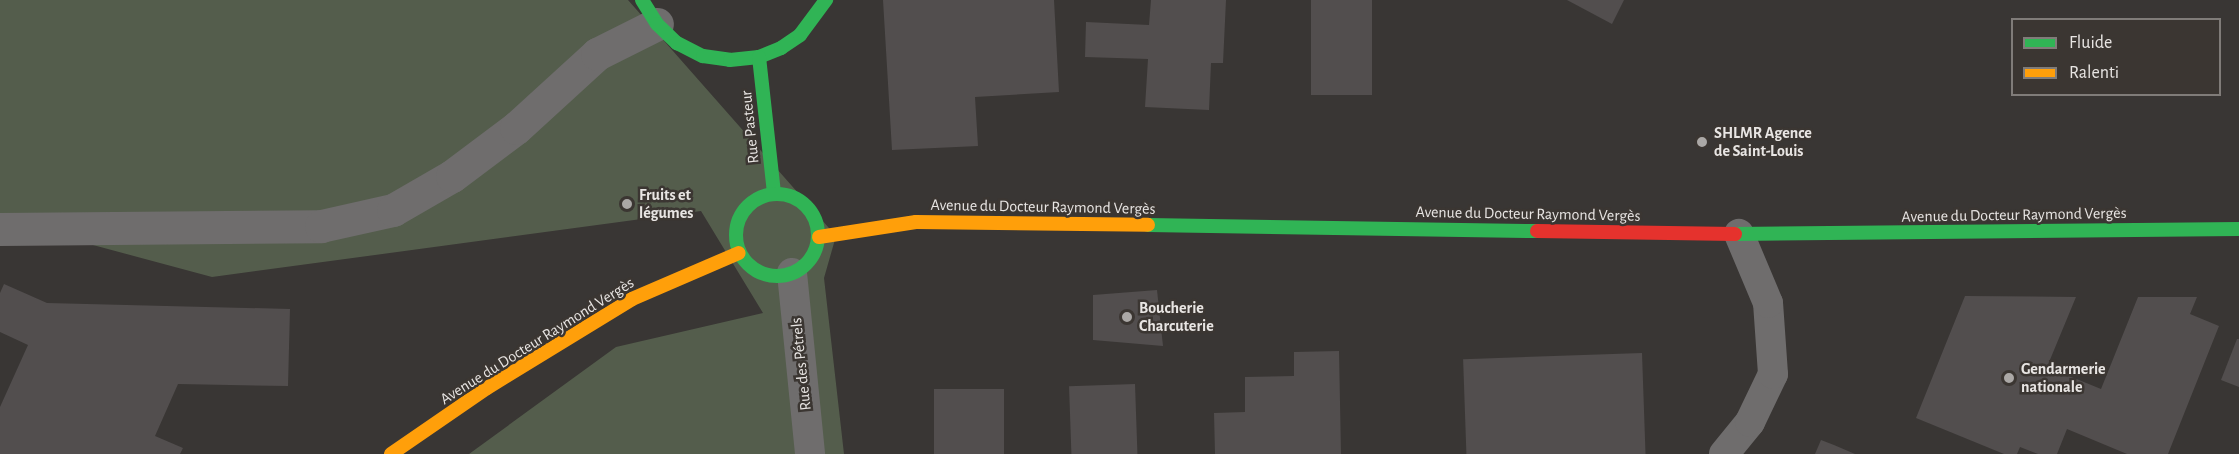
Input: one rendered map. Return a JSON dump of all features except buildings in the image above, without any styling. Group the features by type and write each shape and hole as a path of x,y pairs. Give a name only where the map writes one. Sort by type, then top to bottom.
{"main road":[{"path":"649,12 677,43 703,56 730,60 759,57 800,35 826,0"},
{"name":"Rue Pasteur","path":"759,57 774,193"},
{"path":"774,193 800,201 811,211 819,237 812,258 792,273 767,276 756,272 739,254 735,241 741,215 749,204 774,193"},
{"name":"Avenue du Docteur Raymond Vergès","path":"819,237 916,222 1738,234 2239,229"},
{"name":"Avenue du Docteur Raymond Vergès","path":"391,454 487,388 632,299 739,254"}],"street":[{"path":"0,229 321,226 393,210 452,177 516,128 597,54 649,12"}],"lane":[{"path":"1724,454 1750,422 1773,374 1768,303 1738,234"},
{"name":"Rue des Pétrels","path":"792,273 810,454"}],"green space":[{"path":"0,0 628,0 836,236 824,278 844,454 469,454 616,347 763,313 701,211 212,277 0,220"}],"traffic: fast":[{"path":"642,0 657,24 677,43 703,56 730,60 759,57 781,48 800,35 826,0"},
{"path":"759,57 774,193"},
{"path":"769,194 785,194 800,201 811,212 818,227 818,235 815,251 806,264 785,276 769,276 754,269 743,258 736,243 736,227 743,212 754,201 769,194"},
{"path":"1148,225 1537,231"},
{"path":"1735,234 2239,229"}],"traffic: slow":[{"path":"819,237 916,222 1148,225"},
{"path":"391,454 487,388 632,299 739,253"}],"traffic: jam":[{"path":"1537,231 1735,234"}],"place":[{"name":"SHLMR Agence de Saint-Louis","path":"1702,142"},
{"name":"Fruits et légumes","path":"627,204"},
{"name":"Boucherie Charcuterie","path":"1127,317"},
{"name":"Gendarmerie nationale","path":"2009,378"}]}
